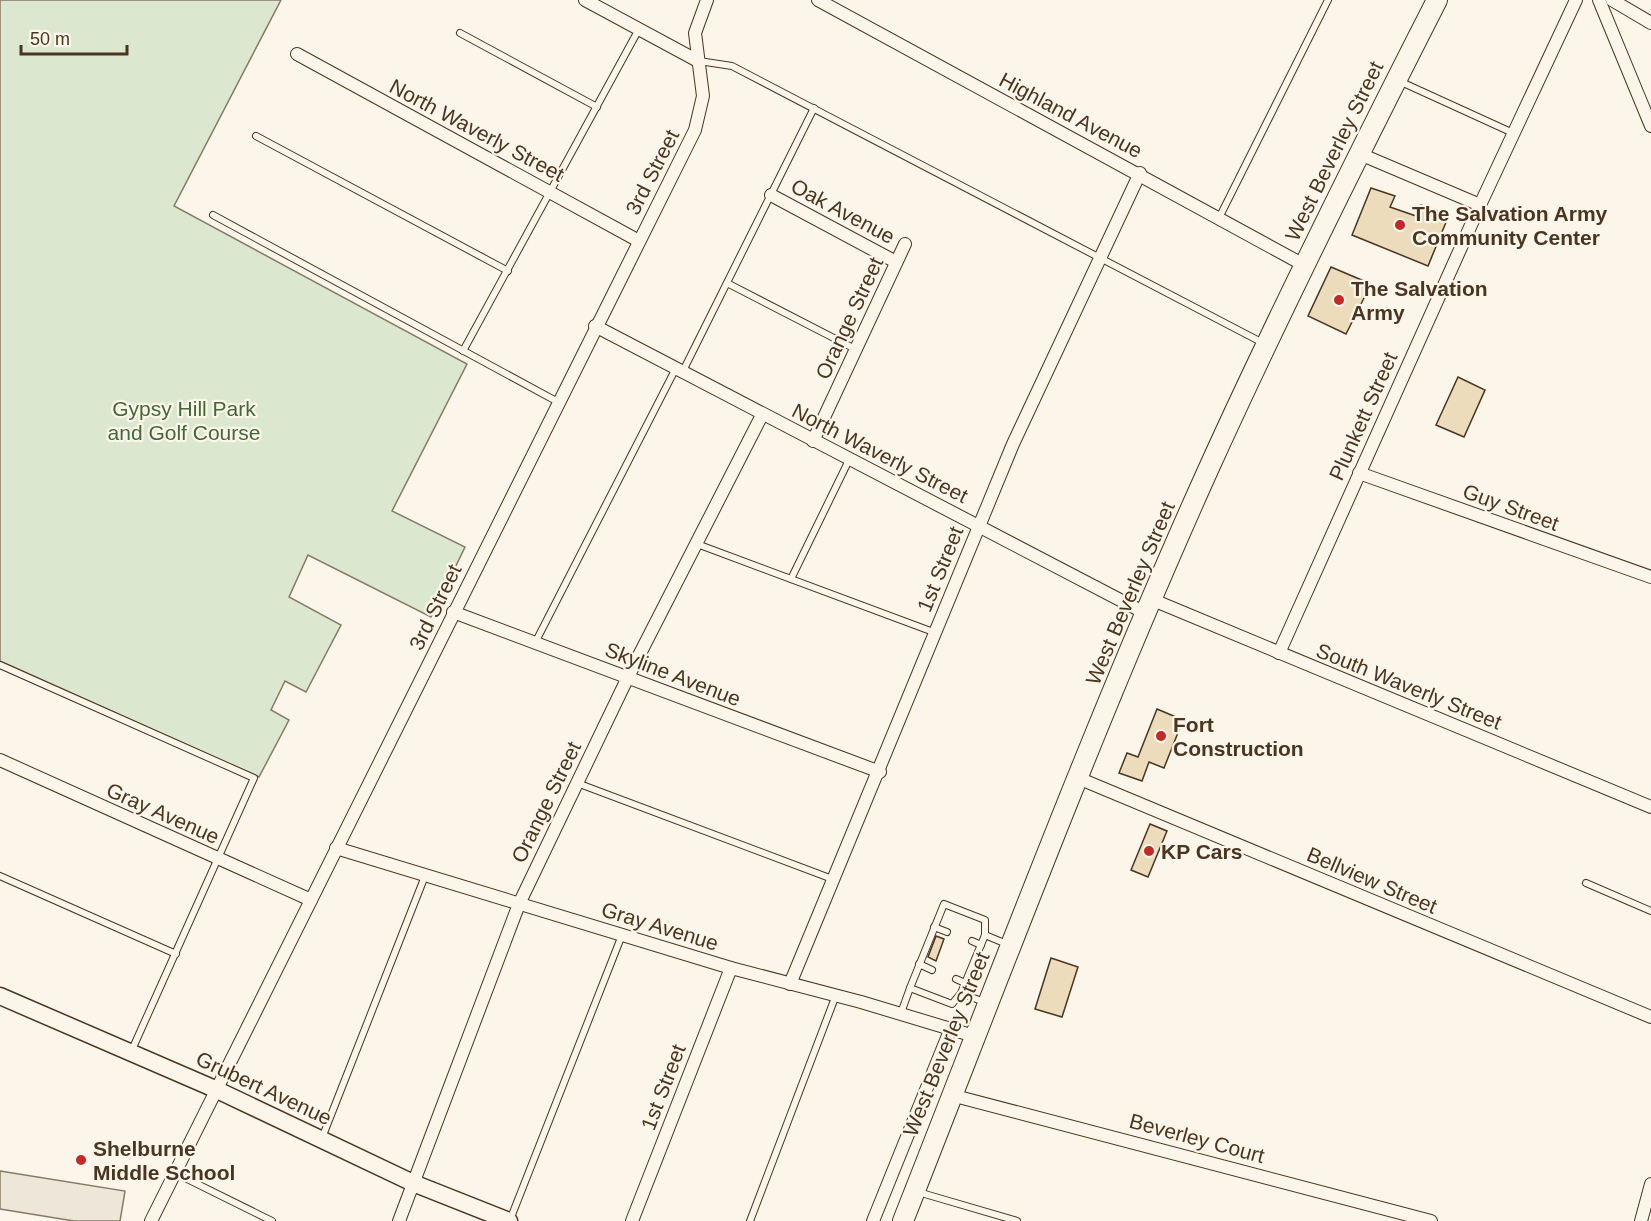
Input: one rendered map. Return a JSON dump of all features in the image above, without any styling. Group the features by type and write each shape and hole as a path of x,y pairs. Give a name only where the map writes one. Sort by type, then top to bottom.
{"main road":[{"name":"West Beverley Street","path":"903,1221 974,1036 1078,778 1208,471 1304,265 1437,0"}],"street":[{"path":"585,0 698,61"},
{"name":"3rd Street","path":"152,1221 215,1089 409,706 453,612 698,123 703,96 696,27 707,0"},
{"name":"Highland Avenue","path":"818,0 1057,131 1140,173 1304,265"},
{"name":"Plunkett Street","path":"1279,653 1480,205 1576,0"},
{"path":"1599,0 1651,126"},
{"path":"1612,0 1651,23"},
{"name":"North Waverly Street","path":"297,54 639,241"},
{"path":"1360,154 1480,205"},
{"name":"1st Street","path":"790,984 880,772 978,526 1098,257 1140,173"},
{"name":"Oak Avenue","path":"771,195 896,262"},
{"name":"Orange Street","path":"813,441 905,244"},
{"name":"North Waverly Street","path":"596,326 678,372 978,526 1037,559 1150,607"},
{"name":"Orange Street","path":"399,1221 519,904 628,677 762,415"},
{"name":"Guy Street","path":"1359,473 1651,577"},
{"name":"South Waverly Street","path":"1150,607 1279,653 1651,807"},
{"name":"Skyline Avenue","path":"453,612 880,772"},
{"name":"Gray Avenue","path":"0,760 311,900"},
{"name":"Bellview Street","path":"1078,778 1651,1017"},
{"name":"Gray Avenue","path":"336,848 731,968 901,1013 974,1036"},
{"name":"1st Street","path":"632,1221 731,968"},
{"name":"Grubert Avenue","path":"0,996 215,1089 413,1183 509,1221"},
{"name":"West Beverley Street","path":"873,1221 951,1028"},
{"name":"Beverley Court","path":"951,1095 1431,1221"},
{"path":"1641,1221 1651,1184"}],"lane":[{"path":"1219,218 1328,0"},
{"path":"463,351 639,29"},
{"path":"460,33 597,107"},
{"path":"698,61 732,66 1266,345"},
{"path":"1396,80 1513,133"},
{"path":"535,643 727,283 814,108"},
{"path":"256,136 508,271"},
{"path":"213,215 558,402"},
{"path":"727,283 857,351"},
{"path":"791,579 849,460"},
{"path":"696,544 936,633"},
{"path":"0,665 254,778 131,1053"},
{"path":"577,783 835,880"},
{"path":"0,876 176,954"},
{"path":"322,1139 425,876"},
{"path":"1586,883 1651,911"},
{"path":"901,1013 910,988 919,964 944,904 985,920 985,935 961,993 952,1004 910,988"},
{"path":"934,927 947,932"},
{"path":"509,1221 622,935"},
{"path":"985,935 1011,946"},
{"path":"972,941 981,945"},
{"path":"919,964 932,970"},
{"path":"956,979 965,983"},
{"path":"961,993 987,1004"},
{"path":"750,1221 836,995"},
{"path":"175,1173 272,1221"},
{"path":"915,1191 1017,1221"}],"green space":[{"name":"Gypsy Hill Park and Golf Course","path":"0,0 281,0 174,206 467,364 392,511 465,547 431,617 308,555 289,597 341,625 306,692 285,681 271,710 289,720 259,777 0,661"}],"shaded area":[{"path":"0,1171 125,1191 120,1221 74,1221 0,1209"}],"building":[{"name":"The Salvation Army Community Center","path":"1371,188 1395,196 1390,207 1416,216 1421,205 1449,215 1428,266 1352,235"},
{"name":"The Salvation Army","path":"1331,267 1371,284 1346,334 1308,316"},
{"path":"1458,377 1485,390 1464,437 1436,425"},
{"name":"Fort Construction","path":"1157,709 1183,720 1164,768 1149,762 1142,781 1119,773 1127,753 1138,757"},
{"name":"KP Cars","path":"1150,824 1167,831 1148,877 1131,870"},
{"path":"936,936 944,939 936,961 928,957"},
{"path":"1051,958 1078,967 1062,1017 1035,1009"}],"place":[{"name":"The Salvation Army Community Center","path":"1400,225"},
{"name":"The Salvation Army","path":"1339,300"},
{"name":"Fort Construction","path":"1161,736"},
{"name":"KP Cars","path":"1149,851"},
{"name":"Shelburne Middle School","path":"81,1160"}]}
